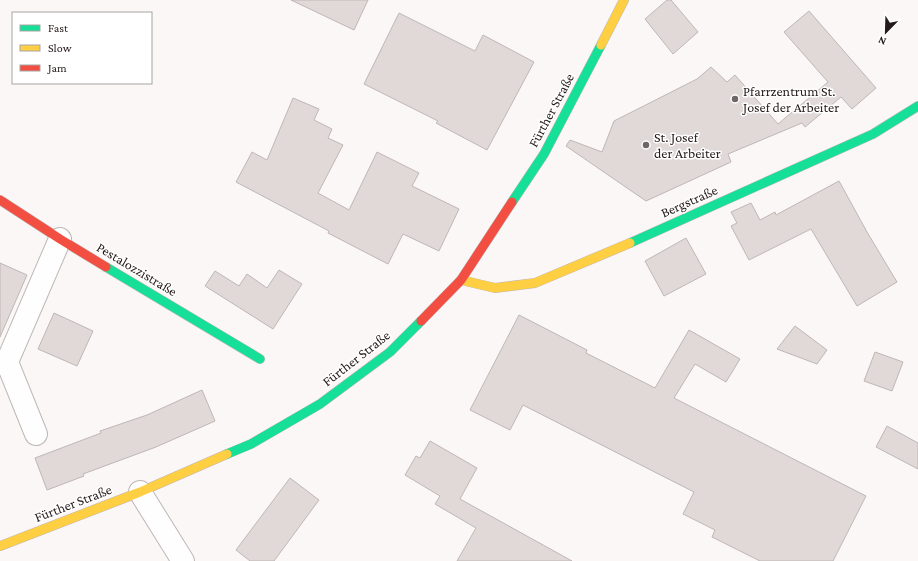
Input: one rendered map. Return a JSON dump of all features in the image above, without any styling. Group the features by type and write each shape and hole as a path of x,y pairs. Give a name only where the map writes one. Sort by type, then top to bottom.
{"main road":[{"name":"Fürther Straße","path":"0,546 140,492 251,444 320,404 390,352 461,280 544,154 624,0"},
{"name":"Bergstraße","path":"461,280 495,288 535,283 638,240 872,134 918,106"},
{"name":"Pestalozzistraße","path":"0,200 60,240 260,359"}],"street":[{"path":"36,434 7,362 60,240"},
{"path":"140,492 183,561"}],"building":[{"path":"291,0 368,0 354,30"},
{"path":"667,0 671,0 698,32 673,54 645,19"},
{"path":"809,11 876,88 852,109 841,97 805,127 802,123 728,154 731,162 646,201 566,146 570,140 602,152 614,121 697,79 711,67 727,82 735,75 778,124 828,82 784,32"},
{"path":"399,13 475,51 483,35 534,62 487,150 436,123 438,121 364,84"},
{"path":"293,98 319,109 314,120 332,129 328,138 343,145 318,193 349,210 377,152 419,173 412,186 459,209 439,251 403,234 388,264 328,233 329,231 236,182 252,152 267,160"},
{"path":"839,181 897,282 857,306 811,229 749,260 731,226 737,223 731,212 751,203 760,220 775,212 776,215"},
{"path":"686,238 706,274 664,296 645,261"},
{"path":"0,263 27,275 0,337"},
{"path":"279,270 302,284 273,329 205,286 215,271 239,286 247,274 267,288"},
{"path":"54,313 93,331 77,366 38,349"},
{"path":"519,315 587,350 586,353 655,388 689,330 740,359 726,382 695,364 674,398 866,496 833,561 760,561 712,537 715,530 683,514 694,492 523,405 510,430 470,410"},
{"path":"795,326 827,350 817,364 777,349"},
{"path":"875,352 903,362 892,391 864,381"},
{"path":"202,390 215,421 156,447 83,474 84,476 47,490 35,458 101,433 100,431 147,415"},
{"path":"887,426 918,443 918,469 876,447"},
{"path":"430,441 477,468 460,499 572,561 457,561 476,528 435,504 440,496 405,475 416,456 420,458"},
{"path":"290,478 319,500 274,561 250,561 236,550"}],"traffic: fast":[{"path":"512,202 544,154 601,45"},
{"path":"630,243 873,134 918,106"},
{"path":"106,267 260,359"},
{"path":"227,454 251,444 320,404 390,352 421,321"}],"traffic: slow":[{"path":"601,45 624,0"},
{"path":"461,280 495,288 535,283 630,243"},
{"path":"0,546 140,492 227,454"}],"traffic: jam":[{"path":"0,200 106,267"},
{"path":"421,321 461,280 512,202"}],"place":[{"name":"Pfarrzentrum St. Josef der Arbeiter","path":"735,99"},
{"name":"St. Josef der Arbeiter","path":"646,145"}]}
